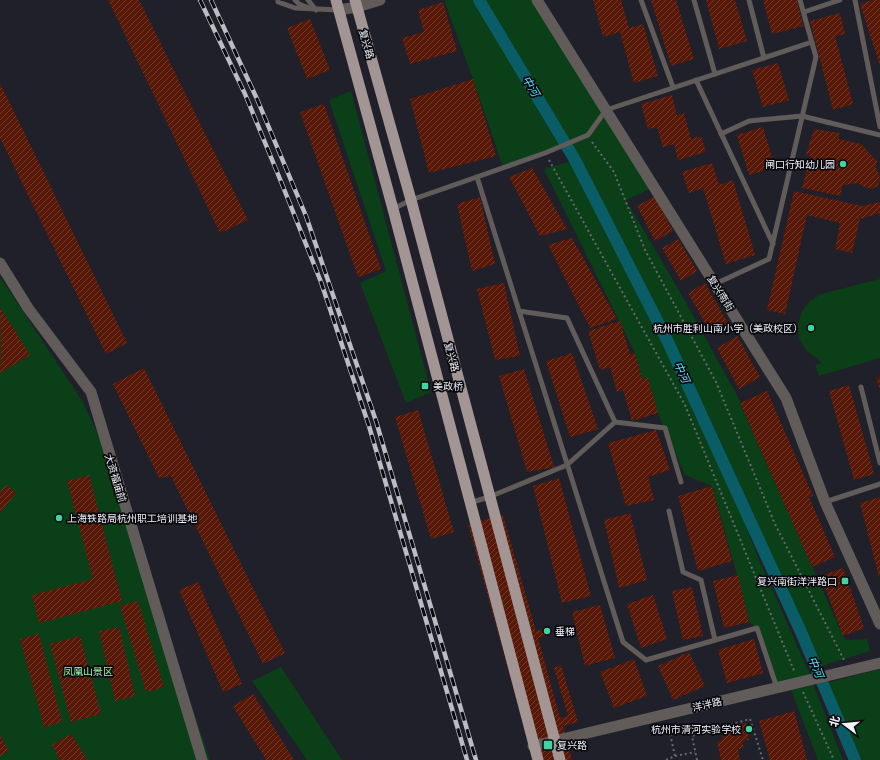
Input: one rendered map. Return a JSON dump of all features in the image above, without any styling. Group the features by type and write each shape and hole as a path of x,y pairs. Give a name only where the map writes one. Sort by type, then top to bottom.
{"main road":[{"name":"复兴路","path":"356,3 411,200 560,760"},
{"name":"复兴路","path":"337,5 393,209 533,746 538,760"}],"street":[{"path":"337,5 380,0"},
{"name":"复兴南街","path":"537,0 786,398 825,502 880,624"},
{"name":"大资福庙前","path":"0,263 28,308 91,392 202,760"},
{"name":"洋泮路","path":"533,746 880,663"}],"lane":[{"path":"278,0 278,2 295,8 316,10 337,5"},
{"path":"295,0 299,4 316,10"},
{"path":"308,0 316,10"},
{"path":"641,0 673,87"},
{"path":"694,0 715,74"},
{"path":"749,0 764,58"},
{"path":"715,284 769,259 816,57 800,0"},
{"path":"804,12 840,0"},
{"path":"855,0 880,127"},
{"path":"393,209 411,200 545,153 588,135 606,110 812,42"},
{"path":"696,80 772,244"},
{"path":"721,134 749,121 802,116 880,136"},
{"path":"477,177 623,642 646,660 757,628 777,688"},
{"path":"519,311 567,318 614,422"},
{"path":"861,387 880,463"},
{"path":"470,503 489,497 567,465 614,422 665,428 681,482"},
{"path":"825,502 880,484"},
{"path":"669,511 683,572 701,580 715,640"}],"path":[{"path":"588,135 614,172 645,250 716,382 775,524 849,670"},
{"path":"545,153 684,405 799,682 834,760"},
{"path":"666,714 675,756"},
{"path":"697,760 692,736 750,719 763,760"},
{"path":"666,760 675,756 695,752"}],"green space":[{"path":"444,0 473,0 560,147 503,167"},
{"path":"484,0 537,0 650,189 626,200 684,299 740,401 740,404 843,636 846,640 867,639 870,651 822,666 711,421 649,294 574,150"},
{"path":"351,91 431,392 406,403 360,283 386,271 329,100"},
{"path":"575,160 633,273 702,416 759,560 812,679 777,688 757,628 749,622 712,486 685,475 642,378 635,353 544,169"},
{"name":"凤凰山景区","path":"0,277 83,402 110,461 210,760 0,760"},
{"path":"880,279 880,358 819,376 815,365 822,363 806,350 799,338 798,325 802,311 810,301 821,294"},
{"path":"281,667 342,760 307,760 252,681"},
{"path":"880,669 880,760 862,760 827,683"},
{"path":"813,684 843,760 818,760 791,690"}],"building":[{"path":"108,0 139,0 248,220 220,233"},
{"path":"593,0 621,0 629,28 643,24 658,76 634,83 620,32 603,37"},
{"path":"651,0 676,0 694,59 671,66"},
{"path":"706,0 735,0 747,41 719,49"},
{"path":"763,0 797,0 803,26 772,34"},
{"path":"872,0 880,0 880,66 860,4"},
{"path":"443,2 457,51 410,64 402,38 424,32 418,10"},
{"path":"840,13 845,34 835,36 853,104 833,110 810,21"},
{"path":"310,19 330,70 307,79 287,28"},
{"path":"778,63 789,100 763,107 752,70"},
{"path":"473,79 496,156 429,173 410,99"},
{"path":"0,83 127,343 106,354 0,138"},
{"path":"672,95 677,115 684,113 691,139 701,136 706,152 678,160 674,144 663,147 657,127 648,129 641,104"},
{"path":"324,104 381,269 358,277 300,112"},
{"path":"763,127 775,167 749,175 737,135"},
{"name":"闸口行知幼儿园","path":"814,129 839,133 839,139 861,144 877,161 876,168 880,181 877,186 872,189 864,187 858,183 843,185 840,196 802,188 811,156 806,155"},
{"path":"712,163 719,185 733,180 755,255 726,264 703,188 689,193 682,172"},
{"path":"532,168 567,229 540,236 509,177"},
{"path":"794,191 862,206 880,202 880,213 860,219 852,253 835,249 840,223 807,215 785,314 767,310"},
{"path":"655,196 673,231 655,241 637,206"},
{"path":"480,197 495,264 472,271 457,204"},
{"path":"572,238 617,319 590,328 548,245"},
{"path":"678,239 697,271 681,281 662,248"},
{"path":"504,283 520,356 495,360 477,289"},
{"path":"705,283 729,325 712,335 688,293"},
{"path":"0,307 30,355 0,373 1,352"},
{"path":"620,321 630,354 635,353 642,378 648,378 658,413 632,421 623,390 617,392 610,367 600,370 588,331"},
{"path":"737,336 760,377 739,389 717,348"},
{"path":"572,353 598,429 570,437 546,361"},
{"path":"144,368 285,653 263,664 171,476 159,478 113,384"},
{"path":"524,369 554,467 527,472 499,376"},
{"path":"880,377 880,390 876,378"},
{"path":"849,385 874,474 854,480 829,391"},
{"path":"767,391 813,496 809,497 835,557 812,567 740,403"},
{"path":"418,410 454,532 431,539 395,417"},
{"path":"656,430 670,470 648,477 654,500 626,506 608,443"},
{"path":"89,475 122,601 39,623 32,595 93,579 67,481"},
{"path":"559,478 591,596 562,603 533,486"},
{"path":"6,485 16,493 0,513 0,492"},
{"path":"712,486 732,561 698,571 678,496"},
{"path":"880,497 880,576 879,577 860,503"},
{"path":"630,513 647,580 619,588 604,520"},
{"name":"复兴路","path":"503,515 536,631 549,628 552,634 538,638 560,718 568,716 554,668 561,665 578,722 563,726 572,760 533,760 468,524"},
{"path":"843,568 864,628 843,636 821,576"},
{"path":"738,575 749,622 724,628 713,581"},
{"path":"198,582 242,684 223,692 179,590"},
{"path":"692,587 703,636 683,640 672,591"},
{"path":"653,595 667,639 641,648 627,604"},
{"path":"138,601 164,687 146,692 120,606"},
{"path":"600,605 615,658 585,666 572,612"},
{"path":"119,627 135,696 115,701 99,631"},
{"path":"39,634 62,722 44,727 20,639"},
{"path":"80,636 101,714 71,722 50,644"},
{"path":"754,639 763,673 727,683 718,650"},
{"path":"689,652 705,686 673,700 658,666"},
{"path":"634,659 647,696 614,708 600,672"},
{"path":"253,694 294,760 266,760 233,706"},
{"path":"794,711 807,760 770,760 759,721"},
{"path":"746,723 749,740 742,741 744,748 738,749 740,760 721,760 717,742 722,740 723,735 728,730 735,729 734,725"},
{"path":"71,734 87,759 60,760 52,745"},
{"path":"0,735 9,751 0,756"}],"waterway":[{"name":"中河","path":"479,0 575,160 668,342 801,632 855,760"}],"railway":[{"path":"200,0 245,94 321,282 369,426 467,760"},
{"path":"211,0 257,99 306,216 376,421 476,760"}],"place":[{"name":"闸口行知幼儿园","path":"843,164"},
{"name":"杭州市胜利山南小学（美政校区）","path":"811,328"},
{"name":"美政桥","path":"425,386"},
{"name":"上海铁路局杭州职工培训基地","path":"59,518"},
{"name":"复兴南街洋泮路口","path":"845,581"},
{"name":"垂梯","path":"547,631"},
{"name":"杭州市清河实验学校","path":"749,729"},
{"name":"复兴路","path":"548,745"}]}
